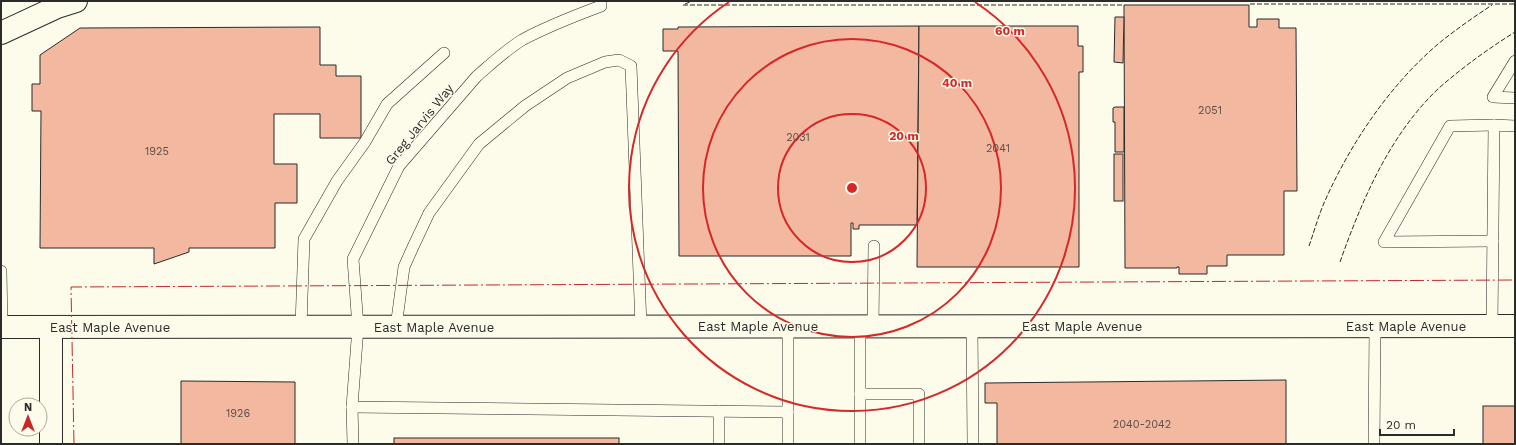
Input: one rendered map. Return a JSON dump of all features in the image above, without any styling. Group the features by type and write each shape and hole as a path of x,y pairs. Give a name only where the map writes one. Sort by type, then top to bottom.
{"street":[{"path":"1,33 58,7 76,1"},
{"name":"East Maple Avenue","path":"2,327 1515,326"},
{"path":"51,328 51,444"}],"lane":[{"name":"Greg Jarvis Way","path":"353,444 352,407 358,327 353,259 399,166 477,76 490,65 521,41 562,20 601,4"},
{"path":"301,326 304,239 337,181 365,142 387,104 444,53"},
{"path":"396,327 404,267 413,247 429,213 479,144 525,106 567,78 605,62 619,60 631,66 641,326"},
{"path":"1515,61 1493,97 1515,98"},
{"path":"1492,242 1384,242 1450,126 1515,126"},
{"path":"1492,326 1494,126"},
{"path":"860,444 860,394 874,246"},
{"path":"1,272 2,327"},
{"path":"788,326 788,444"},
{"path":"972,326 974,444"},
{"path":"1374,444 1375,326"},
{"path":"860,394 919,394 919,444"},
{"path":"352,407 788,412"},
{"path":"719,411 719,444"}],"building":[{"path":"1124,5 1249,5 1249,27 1257,27 1257,19 1279,19 1279,28 1296,28 1297,191 1284,191 1284,255 1227,255 1227,266 1207,266 1207,274 1179,274 1179,267 1125,268"},
{"path":"1115,17 1124,17 1123,63 1114,62"},
{"path":"919,26 917,225 859,225 859,229 853,229 853,223 851,223 851,256 679,256 678,51 663,51 663,29 678,29 678,27"},
{"path":"919,26 1078,26 1078,46 1083,46 1083,72 1079,72 1079,267 917,267"},
{"path":"320,27 320,65 336,65 336,76 361,76 361,138 320,138 320,114 274,114 274,164 297,164 297,203 275,203 275,248 189,248 189,252 154,264 154,248 40,248 41,111 32,111 32,84 40,84 40,55 80,28"},
{"path":"1124,107 1124,152 1115,152 1115,122 1113,122 1113,108"},
{"path":"1114,154 1123,154 1123,201 1114,201"},
{"path":"1286,380 1286,444 997,444 997,403 985,403 985,383"},
{"path":"181,381 295,382 295,444 181,444"},
{"path":"1483,406 1515,406 1515,444 1483,444"},
{"path":"394,438 619,438 619,444 394,444"}],"fence":[{"path":"685,4 692,1"},
{"path":"1250,4 1515,4"},
{"path":"683,5 1122,5"},
{"path":"1309,246 1322,208 1334,181 1372,117 1387,97 1420,60 1438,44 1492,5"},
{"path":"1340,262 1358,215 1379,169 1406,126 1439,88 1476,58 1515,32"}],"power":[{"path":"74,444 71,287 1515,280"}]}
